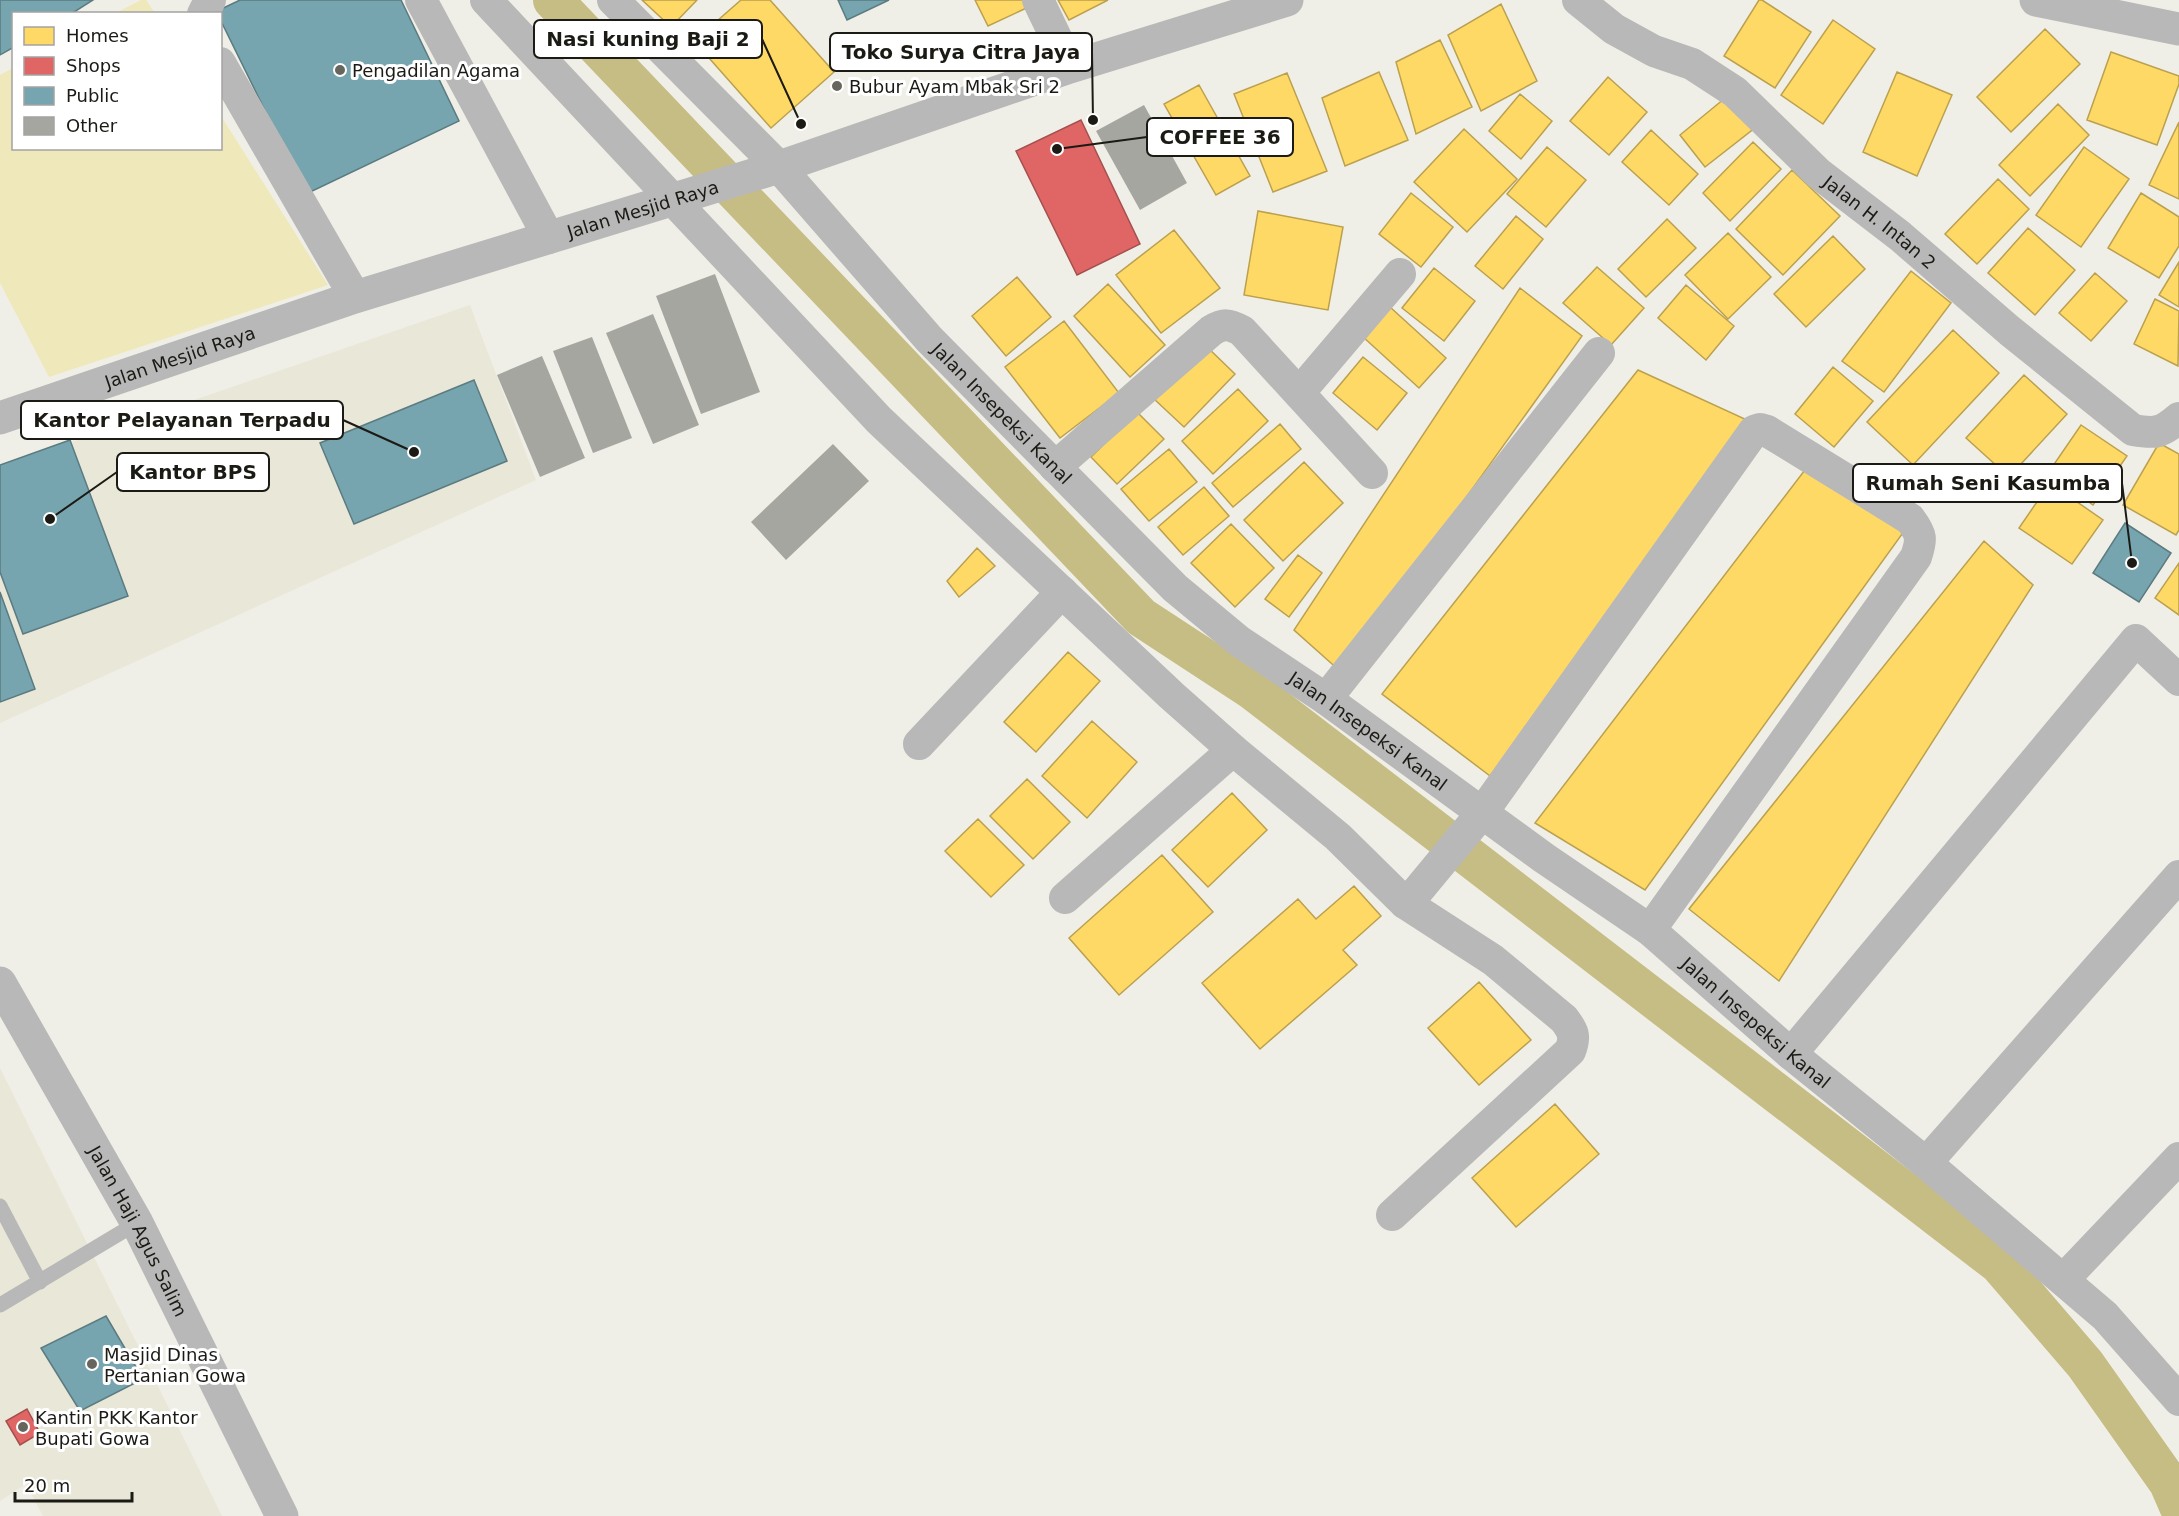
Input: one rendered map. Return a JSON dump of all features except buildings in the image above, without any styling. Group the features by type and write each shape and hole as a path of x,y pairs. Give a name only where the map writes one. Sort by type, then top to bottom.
{"street":[{"path":"421,0 549,238"},
{"path":"486,0 679,199 879,420 1171,695 1233,750 1410,899 1493,960 1564,1019 1573,1031 1574,1040 1570,1051 1392,1215"},
{"name":"Jalan Insepeksi Kanal","path":"613,0 929,339 1175,588 1239,641 1326,699 1482,813 1650,930 1791,1054 1926,1163 2105,1316 2179,1400"},
{"path":"1038,0 1070,67"},
{"name":"Jalan Mesjid Raya","path":"0,418 355,297 772,170 1070,67 1287,0"},
{"name":"Jalan H. Intan 2","path":"1578,0 1614,29 1654,51 1692,64 1735,92 1818,173 1900,236 2010,330 2133,430 2153,434 2166,430 2179,418"},
{"path":"2036,0 2179,29"},
{"path":"222,66 355,297"},
{"path":"1299,393 1400,274"},
{"path":"1055,467 1211,331 1222,324 1242,331 1372,472"},
{"path":"1326,699 1599,353"},
{"path":"1410,899 1482,813 1754,431 1760,429 1767,431 1910,519 1920,533 1920,545 1916,557 1650,930"},
{"path":"919,744 1062,592"},
{"path":"1791,1054 2136,640 2179,681"},
{"path":"1065,898 1233,750"},
{"path":"1926,1163 2179,876"},
{"name":"Jalan Haji Agus Salim","path":"0,983 137,1223 282,1516"},
{"path":"2063,1280 2179,1158"}],"lane":[{"path":"0,1206 40,1282"},
{"path":"0,1305 137,1223"}],"shaded area":[{"path":"141,0 146,0 154,12 118,12"},
{"path":"12,69 12,150 222,150 222,118 328,285 49,377 0,283 0,75"},
{"path":"470,305 536,480 0,723 0,467"},
{"path":"0,1068 222,1516 43,1516 26,1484 0,1501"}],"waterway":[{"path":"553,0 1141,617 1251,689 1999,1264 2085,1364 2169,1483 2179,1506"}],"place":[{"name":"Pengadilan Agama","path":"340,70"},
{"name":"Bubur Ayam Mbak Sri 2","path":"837,86"},
{"name":"Toko Surya Citra Jaya","path":"1093,120"},
{"name":"Nasi kuning Baji 2","path":"801,124"},
{"name":"COFFEE 36","path":"1057,149"},
{"name":"Kantor Pelayanan Terpadu","path":"414,452"},
{"name":"Kantor BPS","path":"50,519"},
{"name":"Rumah Seni Kasumba","path":"2132,563"},
{"name":"Masjid Dinas Pertanian Gowa","path":"92,1364"},
{"name":"Kantin PKK Kantor Bupati Gowa","path":"23,1427"}]}
